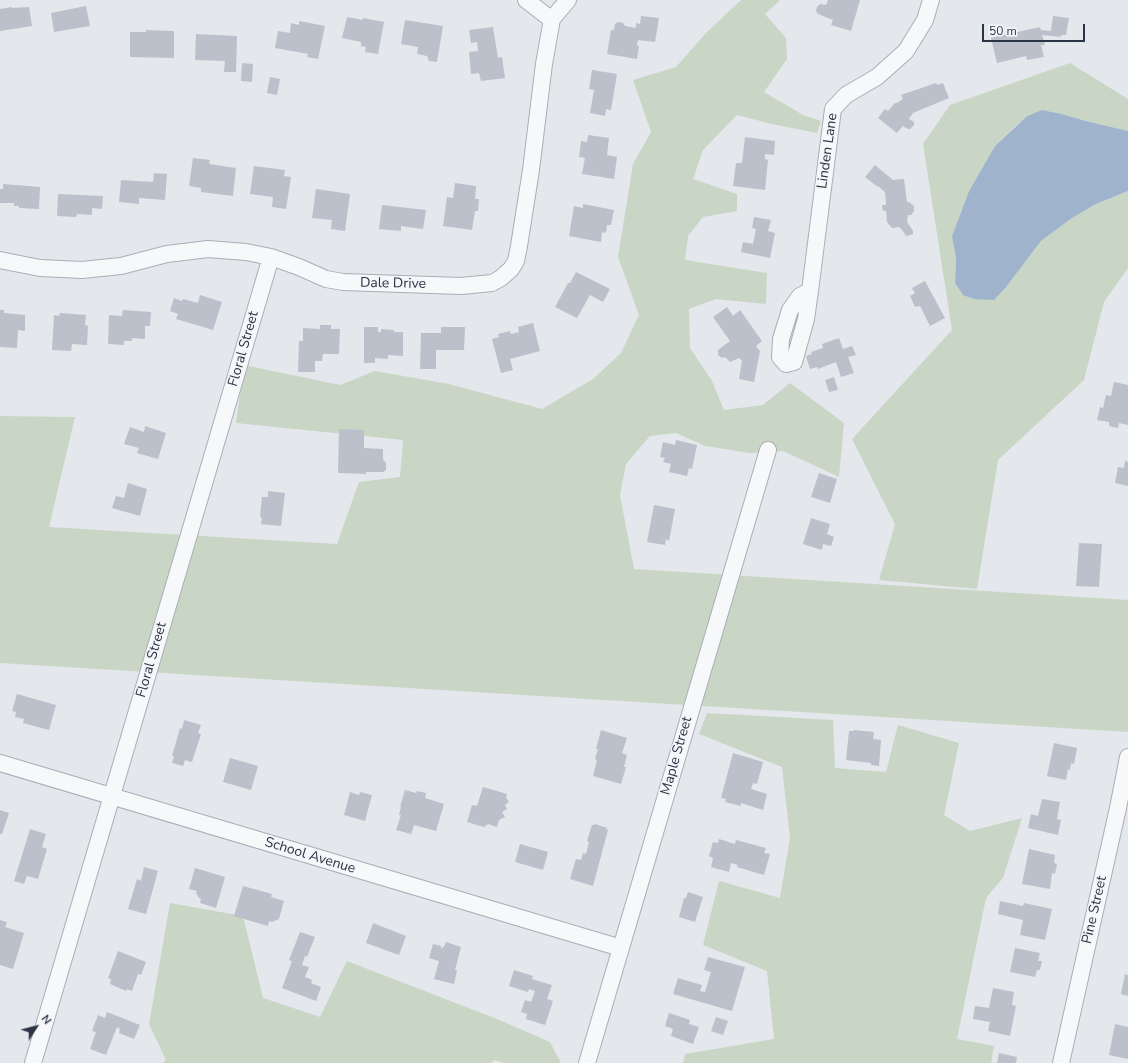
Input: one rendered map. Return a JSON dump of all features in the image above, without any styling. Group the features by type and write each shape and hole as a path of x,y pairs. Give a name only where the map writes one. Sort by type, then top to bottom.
{"street":[{"path":"526,0 552,19 568,0"},
{"name":"Linden Lane","path":"810,291 800,296 790,310 781,339 780,357 786,364 794,362 806,319 810,291 833,109 846,95 877,76 906,50 925,20 931,0"},
{"name":"Dale Drive","path":"0,260 40,268 82,270 121,266 167,254 208,248 271,256 326,279 343,282 461,286 492,283 501,278 511,269 516,261 520,246 542,79 552,19"},
{"name":"Floral Street","path":"32,1063 271,256"},
{"name":"Maple Street","path":"587,1063 768,450"},
{"name":"Pine Street","path":"1061,1063 1123,809 1128,757"},
{"name":"School Avenue","path":"0,763 621,948"}],"green space":[{"path":"741,0 780,0 765,14 786,38 787,59 764,92 803,115 821,121 817,133 737,115 703,150 693,179 737,194 737,211 703,217 688,236 685,260 767,273 766,304 716,299 689,309 690,348 712,381 724,410 763,405 790,383 844,423 839,477 783,451 750,453 705,446 676,433 650,436 626,464 620,495 634,569 1128,600 1128,732 0,663 0,416 75,417 49,527 337,544 359,482 400,477 403,440 236,423 244,365 340,385 375,371 449,384 542,409 593,379 621,353 639,315 618,257 633,164 651,132 633,80 676,67 706,33"},
{"path":"1070,63 1128,99 1128,131 1042,110 1027,116 1014,127 995,146 969,191 952,236 956,258 955,283 963,295 1007,286 1041,241 1072,218 1096,204 1128,191 1128,268 1104,302 1084,380 998,460 977,589 879,580 895,524 852,439 952,330 923,144 950,105"},
{"path":"707,713 833,720 835,768 886,772 898,725 959,743 944,815 970,831 1022,818 1003,878 986,898 957,1039 994,1046 991,1063 683,1063 685,1054 774,1039 767,971 703,945 719,881 780,898 790,838 782,767 699,734"},
{"path":"170,903 243,916 263,998 320,1017 347,961 497,1019 550,1042 561,1063 504,1063 494,1060 492,1063 162,1063 166,1060 149,1024"}],"water":[{"path":"1042,110 1128,131 1128,191 1096,204 1072,218 1041,241 1007,286 994,300 974,299 963,295 955,283 956,258 952,236 969,191 995,146 1027,116"}],"building":[{"path":"828,0 860,0 851,31 831,25 833,20 818,14 816,11 817,7 820,4 826,5"},
{"path":"86,6 90,26 54,32 51,13"},
{"path":"29,7 32,26 0,31 0,9"},
{"path":"641,16 659,18 655,42 638,40 637,46 639,46 637,59 607,54 611,30 614,30 615,24 618,22 623,23 625,26 636,28 636,23 640,24"},
{"path":"1053,16 1069,18 1066,35 1061,35 1061,37 1042,35 1045,45 1041,45 1044,57 1027,60 1026,56 997,63 991,38 1040,27 1041,30 1051,31"},
{"path":"347,17 384,22 378,54 365,52 366,47 361,46 361,42 342,38"},
{"path":"405,20 443,26 437,62 429,61 427,56 417,54 418,47 401,44"},
{"path":"299,21 325,26 318,59 307,57 308,54 275,48 278,31 290,33 291,23 299,25"},
{"path":"493,27 498,58 502,57 505,78 481,81 479,73 471,74 469,52 478,51 477,42 471,43 469,30"},
{"path":"146,30 174,31 174,58 130,57 130,32 146,32"},
{"path":"196,34 237,36 236,72 224,72 225,61 195,60"},
{"path":"242,63 253,64 252,82 241,81"},
{"path":"592,70 617,74 611,110 606,109 605,116 590,113 594,90 589,89"},
{"path":"270,77 280,79 277,95 267,93"},
{"path":"936,83 937,85 943,83 949,98 913,113 909,119 914,122 914,125 910,129 903,126 897,133 878,118 885,109 888,111 895,103 903,99 901,95"},
{"path":"588,135 609,138 607,155 617,157 614,179 582,174 585,158 579,157 581,141 587,142"},
{"path":"745,137 775,141 774,155 765,154 765,159 768,160 765,190 733,186 736,163 742,163"},
{"path":"193,158 210,160 209,164 236,168 233,196 201,192 201,188 189,186"},
{"path":"875,165 893,180 904,179 907,202 914,206 914,211 911,215 908,215 907,222 913,231 913,234 906,236 899,227 892,228 887,222 886,211 883,211 882,205 886,205 885,192 865,177"},
{"path":"254,166 285,170 284,176 291,177 286,209 272,207 273,197 250,194"},
{"path":"154,173 167,174 165,200 139,198 139,204 119,202 121,180 153,182"},
{"path":"455,183 476,186 475,199 479,199 478,211 475,211 472,230 443,226 447,197 453,198"},
{"path":"3,184 40,187 39,209 19,208 19,206 14,206 14,203 0,203 0,189 3,189"},
{"path":"316,189 350,194 345,231 331,229 332,220 312,218"},
{"path":"58,194 103,196 102,209 92,208 92,215 77,214 76,217 57,216"},
{"path":"583,204 614,210 611,225 607,225 606,233 602,232 601,242 569,236 574,206 583,208"},
{"path":"382,205 426,210 423,229 401,226 401,231 379,229"},
{"path":"754,217 771,220 768,231 775,233 770,258 741,252 743,242 753,244 756,229 752,228"},
{"path":"576,272 610,289 603,302 590,295 577,318 555,307 568,283 570,283"},
{"path":"925,281 945,318 930,326 920,306 915,307 910,296 915,293 912,288"},
{"path":"200,295 222,302 213,330 176,319 178,314 170,311 174,298 182,301 183,299 198,303"},
{"path":"727,307 733,316 740,310 762,341 756,346 760,351 754,382 739,379 742,361 739,358 730,362 725,357 722,358 718,355 718,350 730,341 713,317"},
{"path":"0,310 4,310 4,313 25,315 25,331 18,330 17,348 0,347"},
{"path":"123,310 151,312 150,326 145,326 145,339 132,338 132,341 124,341 124,345 108,344 109,315 122,316"},
{"path":"60,313 86,315 85,325 88,326 87,345 72,344 71,351 52,350 54,315 59,316"},
{"path":"533,323 540,351 510,359 513,370 501,373 492,339 499,337 498,334 510,331 511,334 519,332 518,327"},
{"path":"320,325 331,325 331,329 340,329 339,354 323,354 322,361 315,361 315,372 298,372 299,341 303,341 303,328 320,329"},
{"path":"364,327 378,327 378,332 381,332 381,329 394,330 394,332 403,332 403,356 388,355 388,359 375,358 375,363 364,363"},
{"path":"441,327 465,327 464,350 436,350 436,369 420,369 421,333 441,333"},
{"path":"839,338 843,349 852,346 856,355 848,357 854,373 841,377 836,362 818,369 817,367 810,369 806,356 812,354 811,352 823,348 822,344"},
{"path":"834,377 838,390 829,392 825,380"},
{"path":"1114,382 1128,385 1128,425 1119,423 1118,428 1109,426 1109,422 1097,420 1100,407 1103,408 1106,395 1111,396"},
{"path":"145,426 166,433 158,459 137,453 139,448 124,444 130,427 144,432"},
{"path":"339,429 364,430 364,448 383,449 383,459 386,463 386,470 383,472 366,472 366,474 338,473"},
{"path":"676,440 697,445 692,469 689,468 687,476 669,472 671,464 663,462 665,458 660,457 663,442 675,445"},
{"path":"1125,461 1128,462 1128,486 1115,483 1118,467 1124,468"},
{"path":"819,473 837,479 830,503 811,497"},
{"path":"128,483 147,489 140,516 112,508 116,496 124,498"},
{"path":"268,491 285,493 281,526 261,524 262,518 260,517 262,497 268,497"},
{"path":"654,505 675,509 669,541 666,539 665,545 647,542"},
{"path":"811,518 830,524 827,534 834,537 831,546 823,544 822,550 803,544"},
{"path":"1079,543 1102,544 1099,587 1076,586"},
{"path":"17,694 56,705 49,730 23,723 24,719 15,717 16,712 12,711"},
{"path":"184,720 201,725 198,733 201,734 192,762 185,760 183,766 172,763 174,756 172,756 180,728 182,729"},
{"path":"601,730 627,738 622,753 627,755 624,767 626,767 621,784 593,776 597,760 595,759 598,749 596,749"},
{"path":"849,731 874,732 873,739 881,740 879,766 871,765 871,763 846,760"},
{"path":"1054,743 1077,748 1074,764 1071,763 1070,770 1068,769 1066,780 1047,776"},
{"path":"733,753 763,762 757,784 753,783 751,789 767,794 763,810 741,803 741,806 725,802 726,799 721,798"},
{"path":"230,758 258,766 251,790 223,782"},
{"path":"483,787 507,794 506,797 509,802 505,805 507,809 502,812 505,817 499,820 497,827 488,824 484,827 467,822 472,805 477,806"},
{"path":"405,790 416,793 417,791 426,793 425,798 444,804 436,831 414,825 411,834 396,830 401,815 399,815 400,807"},
{"path":"350,792 359,795 360,792 372,795 365,821 344,815"},
{"path":"1042,799 1060,802 1057,819 1061,820 1058,835 1028,828 1031,814 1038,816"},
{"path":"0,810 9,813 2,834 0,834"},
{"path":"595,824 607,828 606,829 608,830 593,886 570,879 576,859 581,860 583,853 586,854 589,842 587,841 592,825"},
{"path":"30,829 46,834 42,847 47,849 38,879 27,876 24,884 14,881"},
{"path":"719,839 735,844 736,840 766,848 764,853 770,854 764,875 737,867 738,865 731,863 729,872 711,867 713,858 709,856 713,842 718,843"},
{"path":"520,844 548,852 543,870 515,862"},
{"path":"1029,849 1055,855 1054,863 1057,864 1055,874 1052,873 1050,889 1022,884"},
{"path":"144,867 158,871 146,914 128,909 137,879 141,881"},
{"path":"195,868 225,877 216,908 200,903 201,899 196,893 197,891 189,889"},
{"path":"243,886 272,894 271,897 284,901 279,919 272,922 269,921 268,926 234,916"},
{"path":"688,892 703,897 695,922 679,917 684,898 686,898"},
{"path":"1000,901 1023,906 1024,903 1052,909 1045,940 1020,935 1023,920 998,914"},
{"path":"0,920 7,922 5,927 24,933 13,969 0,965"},
{"path":"373,923 406,936 399,955 366,943"},
{"path":"300,932 315,937 302,965 309,967 305,977 312,980 311,983 321,987 316,1001 282,988 292,961 289,960"},
{"path":"446,942 461,947 455,970 457,970 454,984 434,979 439,961 429,958 433,944 443,948"},
{"path":"1015,948 1040,953 1038,961 1042,961 1040,970 1037,970 1035,977 1010,972"},
{"path":"118,951 146,962 141,975 138,974 132,991 127,989 126,991 110,984 111,979 108,978"},
{"path":"708,957 745,967 732,1011 673,994 678,978 702,985 700,991 705,992 711,972 704,970"},
{"path":"514,970 533,976 532,979 552,985 547,999 553,1001 545,1025 526,1019 527,1014 521,1012 525,1000 531,1002 535,991 529,989 528,992 509,986"},
{"path":"1125,974 1128,975 1128,996 1121,994"},
{"path":"993,988 1014,992 1012,1005 1016,1006 1010,1036 988,1031 990,1022 973,1019 975,1006 989,1008"},
{"path":"107,1012 140,1025 134,1039 119,1033 120,1029 117,1027 106,1055 90,1049 96,1032 92,1031 98,1015 105,1018"},
{"path":"669,1013 690,1020 689,1024 699,1027 693,1044 671,1036 673,1029 665,1026"},
{"path":"716,1017 728,1021 723,1035 711,1031"},
{"path":"1115,1024 1128,1027 1128,1059 1109,1055"},
{"path":"999,1053 1017,1057 1016,1063 997,1063"}]}
